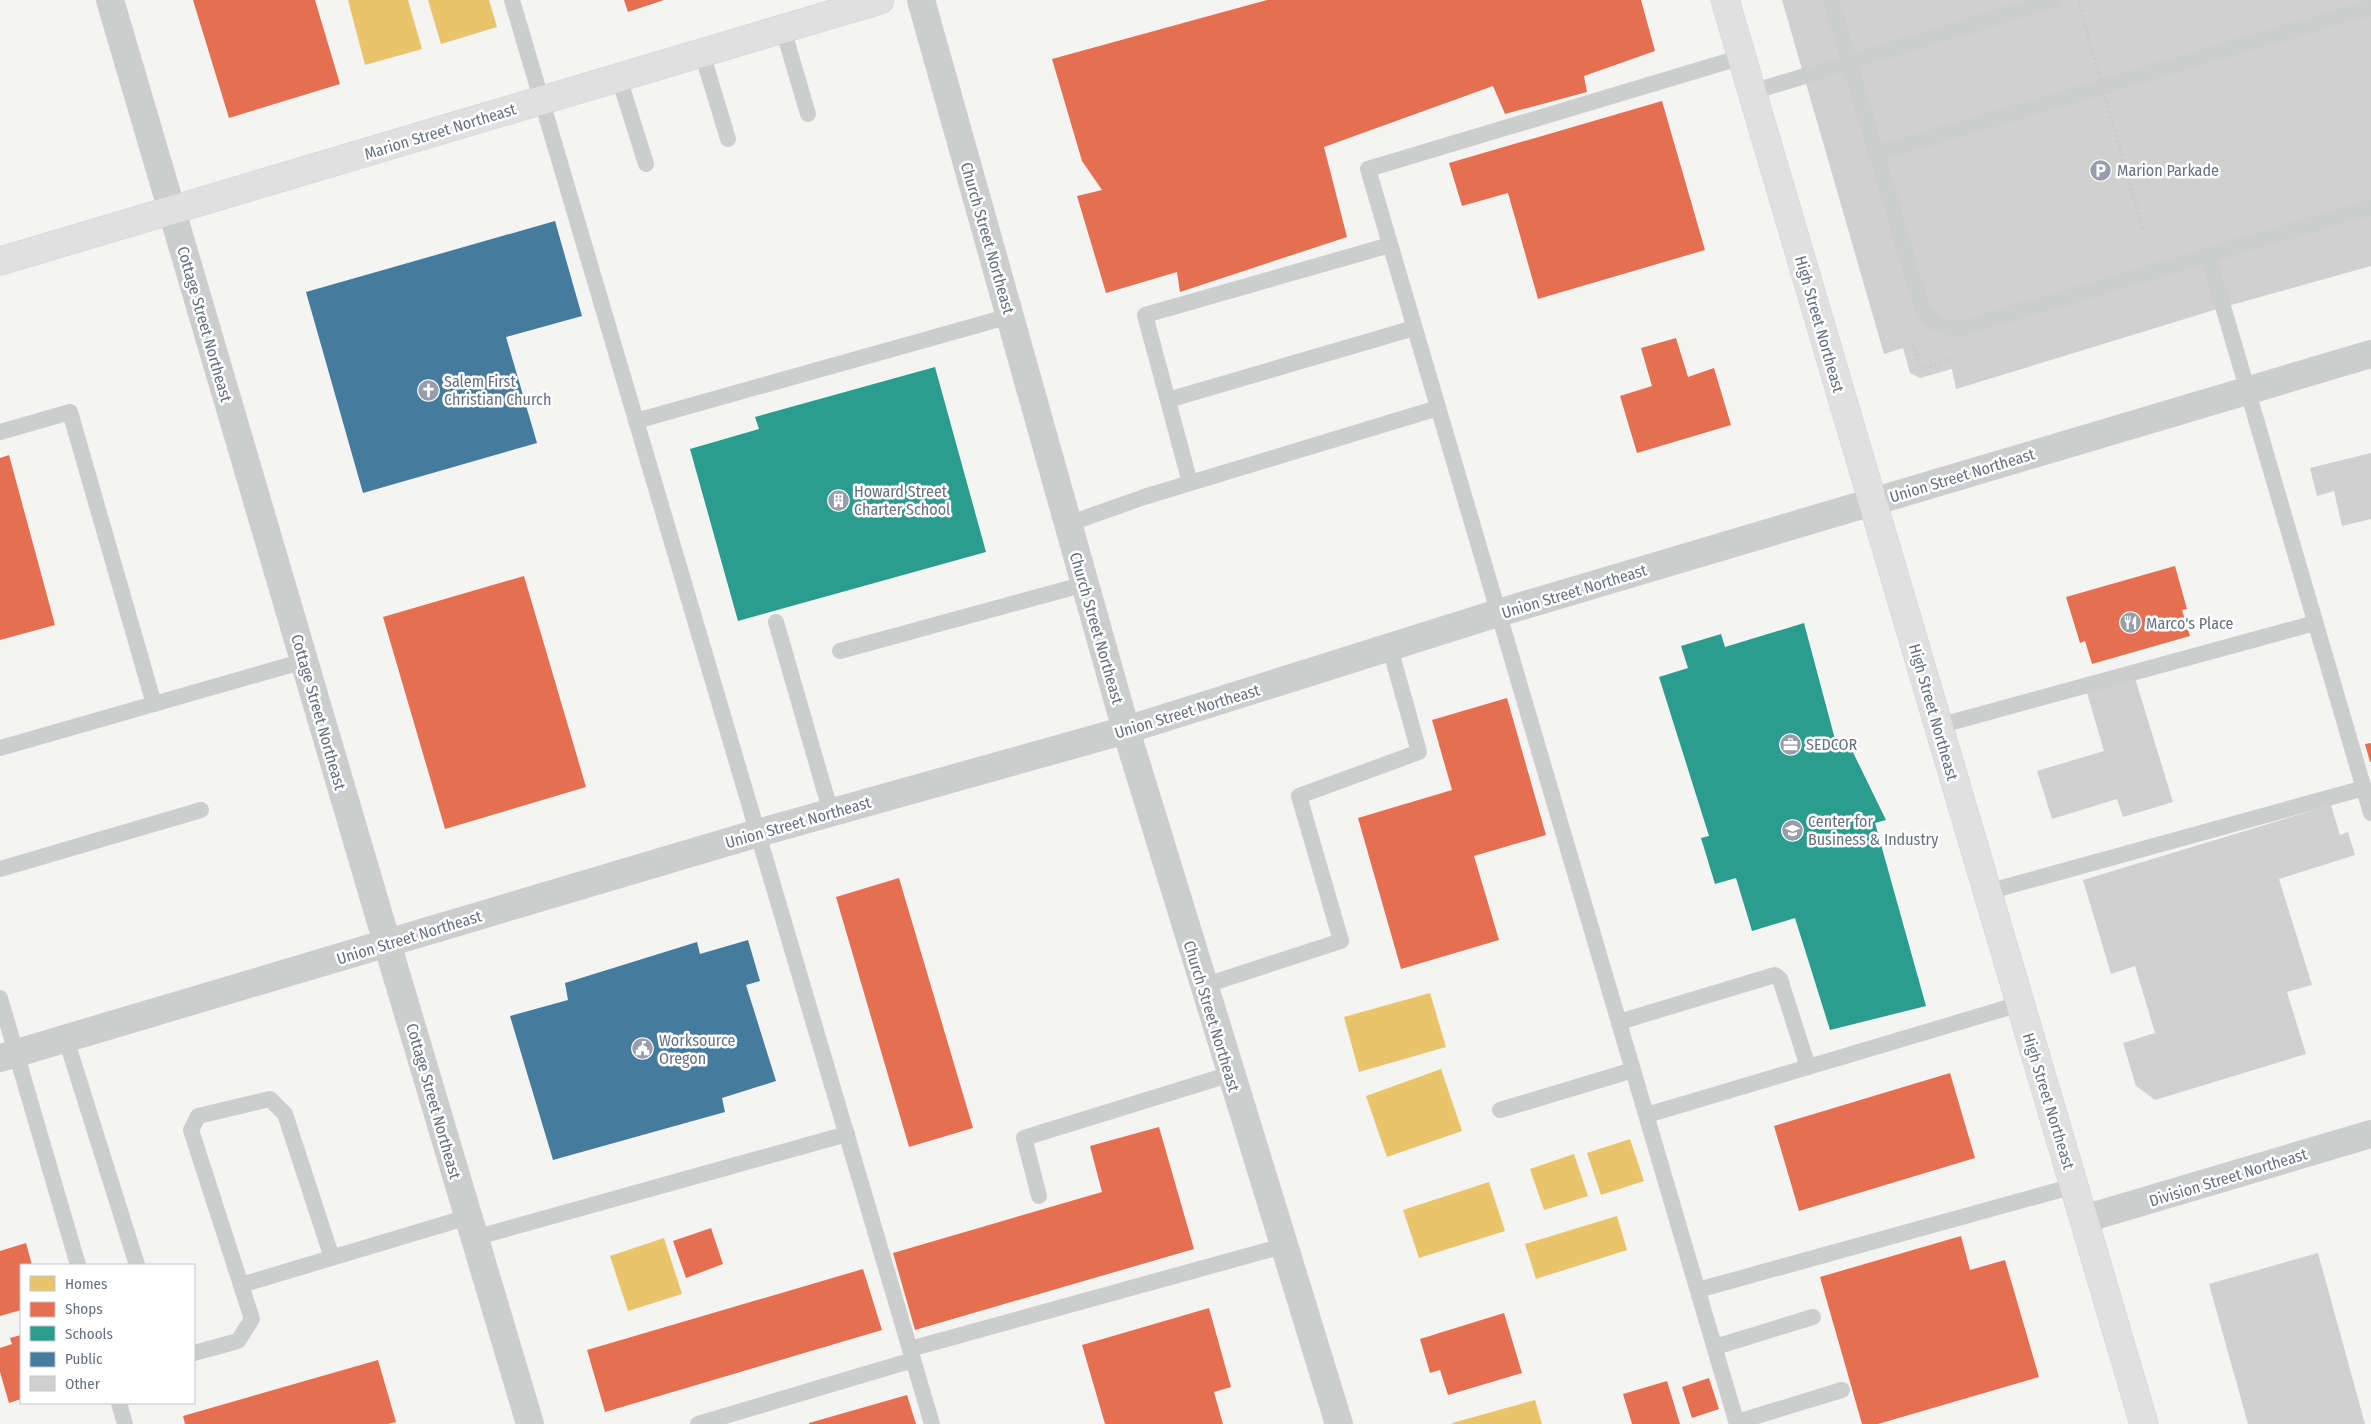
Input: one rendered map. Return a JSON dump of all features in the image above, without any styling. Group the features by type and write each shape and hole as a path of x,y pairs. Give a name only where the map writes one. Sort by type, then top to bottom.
{"main road":[{"name":"Marion Street Northeast","path":"0,261 880,0"},
{"name":"High Street Northeast","path":"1725,0 2144,1424"}],"street":[{"name":"Cottage Street Northeast","path":"110,0 530,1424"},
{"name":"Church Street Northeast","path":"921,0 1126,730 1230,1074 1339,1424"},
{"name":"Union Street Northeast","path":"8,1056 758,833 1126,730 1498,613 2371,354"},
{"name":"Division Street Northeast","path":"2084,1219 2371,1134"}],"lane":[{"path":"512,0 932,1424"},
{"path":"1831,0 1922,308 1930,319 1942,328 1963,328 2371,207"},
{"path":"1752,92 2053,0"},
{"path":"1876,154 2371,7"},
{"path":"783,29 808,114"},
{"path":"702,53 728,139"},
{"path":"1742,57 1368,169 1737,1423 1842,1390"},
{"path":"619,78 646,164"},
{"path":"1190,483 1145,315 1390,245"},
{"path":"2208,255 2371,813"},
{"path":"636,421 1010,316"},
{"path":"1168,400 1414,328"},
{"path":"1068,524 1190,483 1438,408"},
{"path":"0,432 70,412 154,704"},
{"path":"840,651 1085,584"},
{"path":"776,622 831,813"},
{"path":"1938,726 2315,624"},
{"path":"1203,986 1341,941 1299,796 1419,752 1390,648"},
{"path":"0,748 304,661"},
{"path":"1986,892 2364,788"},
{"path":"0,869 201,810"},
{"path":"1619,1022 1775,975 1780,979 1808,1067"},
{"path":"0,998 8,1056 78,1264"},
{"path":"1647,1115 2020,1004"},
{"path":"66,1039 137,1264"},
{"path":"1500,1110 1633,1070"},
{"path":"1039,1196 1024,1138 1230,1074"},
{"path":"195,1353 238,1341 252,1319 191,1130 198,1116 270,1099 285,1114 332,1258"},
{"path":"241,1285 332,1258 471,1227 846,1134"},
{"path":"1698,1290 2074,1186"},
{"path":"698,1424 912,1355 1283,1246"},
{"path":"1715,1347 1813,1317"},
{"path":"119,1404 125,1424"}],"path":[{"path":"2078,0 2143,231"},
{"path":"1913,344 1921,369 1952,359"}],"building: Homes":[{"path":"348,0 408,0 422,49 365,65"},
{"path":"428,0 489,0 497,27 441,44"},
{"path":"1430,993 1446,1047 1359,1072 1344,1017"},
{"path":"1441,1069 1462,1131 1387,1157 1366,1096"},
{"path":"1630,1139 1644,1181 1601,1195 1587,1153"},
{"path":"1574,1154 1588,1196 1544,1210 1530,1169"},
{"path":"1489,1182 1505,1231 1419,1258 1403,1210"},
{"path":"1617,1216 1627,1250 1536,1279 1525,1244"},
{"path":"664,1238 682,1294 628,1311 610,1256"},
{"path":"1535,1400 1542,1424 1452,1423"}],"building: Shops":[{"path":"193,0 315,0 340,84 229,118"},
{"path":"624,0 664,0 628,12"},
{"path":"1267,0 1641,0 1655,51 1584,76 1587,92 1505,114 1493,86 1324,147 1347,237 1180,292 1177,272 1106,293 1077,196 1102,190 1082,161 1052,59"},
{"path":"1662,101 1705,250 1538,299 1508,193 1462,206 1449,163"},
{"path":"1676,338 1688,377 1714,368 1731,425 1637,453 1620,396 1652,386 1641,348"},
{"path":"9,455 55,625 0,640 0,458"},
{"name":"Marco's Place","path":"2175,566 2187,609 2182,610 2190,636 2092,664 2085,641 2080,643 2066,597"},
{"path":"524,576 586,787 445,829 383,617"},
{"path":"1507,698 1546,835 1474,856 1499,940 1401,969 1358,818 1452,790 1432,720"},
{"path":"2371,743 2371,762 2370,762 2365,744"},
{"path":"899,878 973,1128 909,1147 836,897"},
{"path":"1950,1073 1975,1158 1799,1211 1774,1126"},
{"path":"1159,1127 1194,1249 915,1330 893,1253 1102,1192 1090,1146"},
{"path":"711,1228 723,1264 686,1278 673,1241"},
{"path":"1961,1236 1970,1270 2005,1260 2039,1377 1878,1424 1862,1424 1820,1277"},
{"path":"26,1243 32,1264 20,1264 20,1310 0,1316 0,1251"},
{"path":"863,1269 882,1330 605,1412 587,1350"},
{"path":"1209,1308 1231,1387 1214,1392 1223,1424 1105,1424 1082,1345"},
{"path":"1504,1313 1522,1373 1448,1395 1440,1370 1430,1373 1420,1339"},
{"path":"20,1335 20,1399 9,1403 0,1372 0,1348 12,1344 10,1338"},
{"path":"378,1360 396,1422 388,1424 185,1424 183,1416"},
{"path":"1709,1378 1719,1409 1692,1418 1682,1387"},
{"path":"1667,1381 1680,1424 1632,1424 1623,1394"},
{"path":"907,1395 916,1424 809,1424 809,1423"}],"building: Schools":[{"name":"Howard Street Charter School","path":"935,367 986,552 738,621 690,449 759,429 755,417"},
{"name":"Center for Business & Industry","path":"1804,623 1836,743 1846,738 1886,820 1875,823 1926,1006 1830,1030 1795,918 1752,931 1736,878 1715,884 1701,838 1709,836 1659,677 1688,668 1681,646 1721,634 1725,647"}],"building: Public":[{"name":"Salem First Christian Church","path":"555,221 582,316 506,337 537,443 363,493 306,292"},
{"name":"Worksource Oregon","path":"748,940 760,981 746,985 776,1081 722,1098 725,1112 553,1160 510,1016 568,1000 565,983 697,942 700,954"}],"building: Other":[{"name":"Marion Parkade","path":"1782,0 2371,0 2371,266 2224,307 1956,389 1952,369 1920,378 1910,373 1903,348 1884,354"},
{"path":"2371,453 2371,519 2342,526 2334,491 2317,496 2310,468"},
{"path":"2135,678 2173,802 2123,817 2117,799 2052,819 2037,771 2104,751 2087,693"},
{"path":"2331,805 2340,835 2348,832 2355,855 2279,879 2312,985 2287,992 2306,1054 2155,1100 2136,1086 2123,1043 2155,1033 2135,966 2111,974 2083,880"},
{"path":"2318,1253 2365,1424 2248,1424 2209,1284"}],"place":[{"name":"Marion Parkade","path":"2101,170"},
{"name":"Salem First Christian Church","path":"428,390"},
{"name":"Howard Street Charter School","path":"838,500"},
{"name":"Marco's Place","path":"2130,623"},
{"name":"SEDCOR","path":"1790,744"},
{"name":"Center for Business & Industry","path":"1792,830"},
{"name":"Worksource Oregon","path":"643,1049"}]}
